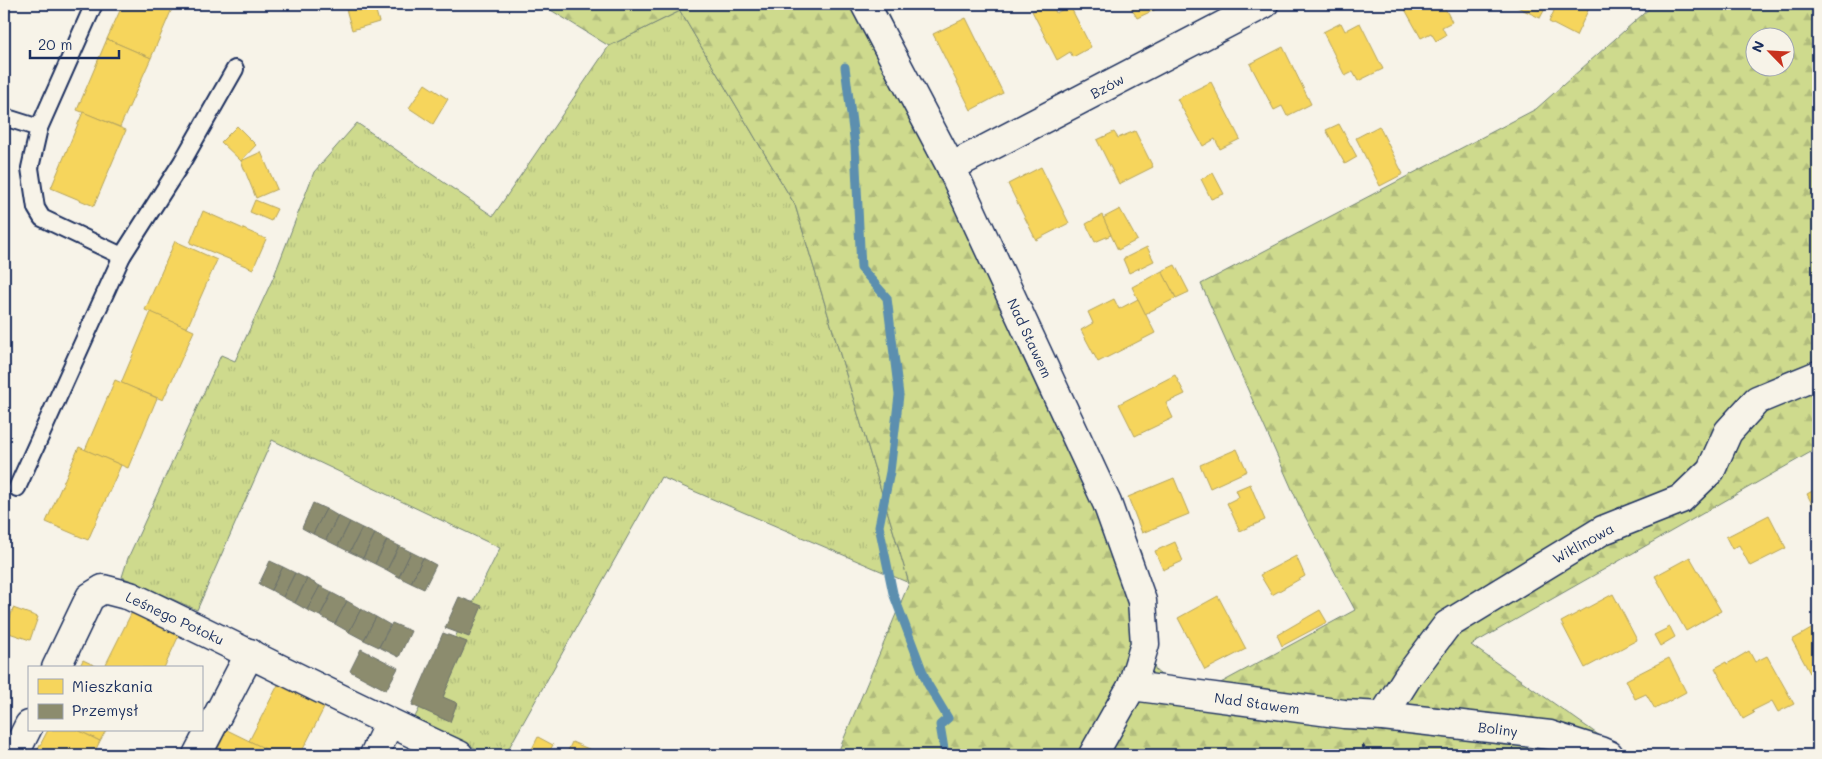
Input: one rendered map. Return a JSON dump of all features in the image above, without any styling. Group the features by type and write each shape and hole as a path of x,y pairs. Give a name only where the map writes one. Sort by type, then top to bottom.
{"street":[{"name":"Nad Stawem","path":"865,4 951,168 1107,503 1142,601 1144,644 1132,686 1093,755"},
{"name":"Bzów","path":"951,168 1264,4"},
{"name":"Wiklinowa","path":"1383,716 1406,678 1447,625 1602,530 1681,499 1711,470 1728,432 1757,400 1818,375"},
{"name":"Leśnego Potoku","path":"57,666 90,597 103,589 130,596 459,755"},
{"path":"197,755 250,653"},
{"name":"Nad Stawem","path":"1132,686 1344,714 1383,716"},
{"name":"Boliny","path":"1383,716 1550,735 1610,755"},
{"path":"374,755 390,723"},
{"path":"14,755 28,727"}],"lane":[{"path":"94,4 39,128 30,168 36,208 42,218 122,256"},
{"path":"17,488 122,256 182,162 235,69"},
{"path":"4,117 39,128"}],"green space":[{"path":"541,4 883,4 1141,553 1155,612 1153,662 1156,671 1164,677 1217,685 1355,610 1299,505 1201,284 1536,109 1651,7 1651,4 1818,4 1818,448 1471,645 1627,755 837,755 909,583 795,205 680,11 609,46"},
{"path":"680,11 795,205 909,583 661,477 505,755 490,755 414,719 500,548 272,440 197,610 122,577 128,558 221,355 235,361 274,276 314,172 357,123 493,216 609,46"}],"building: Mieszkania":[{"path":"123,4 174,4 151,58 107,39"},
{"path":"374,4 379,22 352,30 346,9"},
{"path":"1047,4 1052,4 1056,13 1070,6 1091,47 1073,57 1070,52 1057,60 1032,11"},
{"path":"1129,4 1167,4 1137,18"},
{"path":"1402,4 1443,4 1452,22 1442,27 1446,35 1436,41 1431,33 1421,38"},
{"path":"1511,4 1591,4 1576,36 1549,22 1554,11 1546,7 1540,18"},
{"path":"966,18 1003,93 971,110 933,34"},
{"path":"1341,23 1345,31 1360,23 1383,69 1358,81 1353,72 1345,76 1323,32"},
{"path":"107,39 151,58 120,127 77,110"},
{"path":"1283,47 1311,104 1287,116 1282,106 1274,110 1250,64"},
{"path":"1211,82 1240,139 1220,149 1215,139 1203,146 1177,99"},
{"path":"425,84 448,99 433,124 409,108"},
{"path":"83,112 126,130 94,206 51,188"},
{"path":"1339,124 1357,157 1345,164 1326,130"},
{"path":"237,126 256,145 241,161 221,142"},
{"path":"1379,126 1403,174 1380,186 1356,138"},
{"path":"1135,131 1153,167 1119,184 1097,140 1114,132 1118,138"},
{"path":"261,152 277,189 256,198 241,161"},
{"path":"1041,167 1069,223 1036,240 1008,184"},
{"path":"1213,173 1224,194 1211,199 1201,179"},
{"path":"255,200 277,209 271,221 250,212"},
{"path":"1120,209 1137,240 1118,250 1103,218"},
{"path":"203,211 266,239 253,269 190,243"},
{"path":"1102,215 1111,235 1095,242 1086,224"},
{"path":"175,241 217,260 187,328 145,310"},
{"path":"1147,247 1154,261 1129,273 1123,259"},
{"path":"1175,265 1189,292 1176,298 1162,271"},
{"path":"1162,271 1176,298 1145,314 1132,287"},
{"path":"1114,299 1119,309 1138,299 1155,333 1098,362 1081,330 1093,323 1088,312"},
{"path":"151,312 194,331 163,400 121,383"},
{"path":"1175,375 1185,394 1166,403 1173,418 1135,436 1119,404"},
{"path":"115,380 157,398 128,468 85,450"},
{"path":"79,447 121,465 88,540 46,522"},
{"path":"1237,449 1247,471 1210,488 1200,465"},
{"path":"1174,478 1189,514 1142,533 1128,497"},
{"path":"1250,484 1265,520 1240,531 1227,503 1239,497 1236,490"},
{"path":"1818,488 1818,516 1807,494"},
{"path":"1769,515 1786,548 1750,566 1739,545 1732,549 1726,537"},
{"path":"1175,542 1183,561 1163,570 1155,551"},
{"path":"1296,556 1305,576 1272,595 1260,575"},
{"path":"1690,557 1721,611 1686,631 1655,576"},
{"path":"1613,594 1637,640 1585,668 1561,622"},
{"path":"1218,596 1246,649 1205,670 1178,618"},
{"path":"13,608 38,617 30,640 6,632"},
{"path":"133,610 180,633 165,666 105,666"},
{"path":"1320,610 1327,622 1282,646 1277,635"},
{"path":"4,622 8,624 4,636"},
{"path":"1818,625 1818,688 1792,640"},
{"path":"1670,627 1675,637 1660,646 1654,635"},
{"path":"1749,651 1755,662 1767,656 1794,704 1778,712 1772,701 1752,711 1754,713 1743,719 1715,668 1726,662 1727,664"},
{"path":"1669,658 1686,692 1655,709 1646,694 1635,699 1626,680"},
{"path":"83,660 96,666 80,666"},
{"path":"279,683 326,704 300,755 277,755 249,741"},
{"path":"227,730 274,753 273,755 215,755"},
{"path":"47,732 82,732 100,741 93,755 35,755"},
{"path":"82,732 105,732 100,741"},
{"path":"538,737 553,745 547,755 529,755"},
{"path":"572,742 596,752 595,755 566,755"}],"building: Przemysł":[{"path":"313,503 326,509 313,534 302,528"},
{"path":"326,509 338,516 326,540 313,534"},
{"path":"338,516 350,522 338,546 326,540"},
{"path":"350,522 362,528 350,552 338,546"},
{"path":"362,528 375,534 363,558 350,552"},
{"path":"375,534 387,540 375,564 363,558"},
{"path":"387,540 399,546 387,570 375,564"},
{"path":"399,546 411,552 399,577 387,570"},
{"path":"411,552 423,558 411,583 399,577"},
{"path":"423,558 436,565 424,589 411,583"},
{"path":"270,561 283,567 271,590 259,584"},
{"path":"283,567 295,573 283,597 271,590"},
{"path":"295,573 307,579 295,603 283,597"},
{"path":"307,579 320,586 307,610 295,603"},
{"path":"320,586 332,592 320,616 307,610"},
{"path":"332,593 347,601 335,624 320,616"},
{"path":"459,597 482,606 469,637 445,628"},
{"path":"347,601 361,609 349,632 335,624"},
{"path":"361,609 376,617 364,640 349,632"},
{"path":"376,617 390,625 379,647 364,640"},
{"path":"392,623 411,631 399,657 379,647"},
{"path":"443,633 467,642 443,697 457,703 450,722 412,705"},
{"path":"361,649 398,668 386,690 350,671"}],"waterway":[{"path":"845,67 855,146 861,268 887,298 899,395 890,472 879,526 893,593 927,683 948,718 940,725 945,755"}]}
